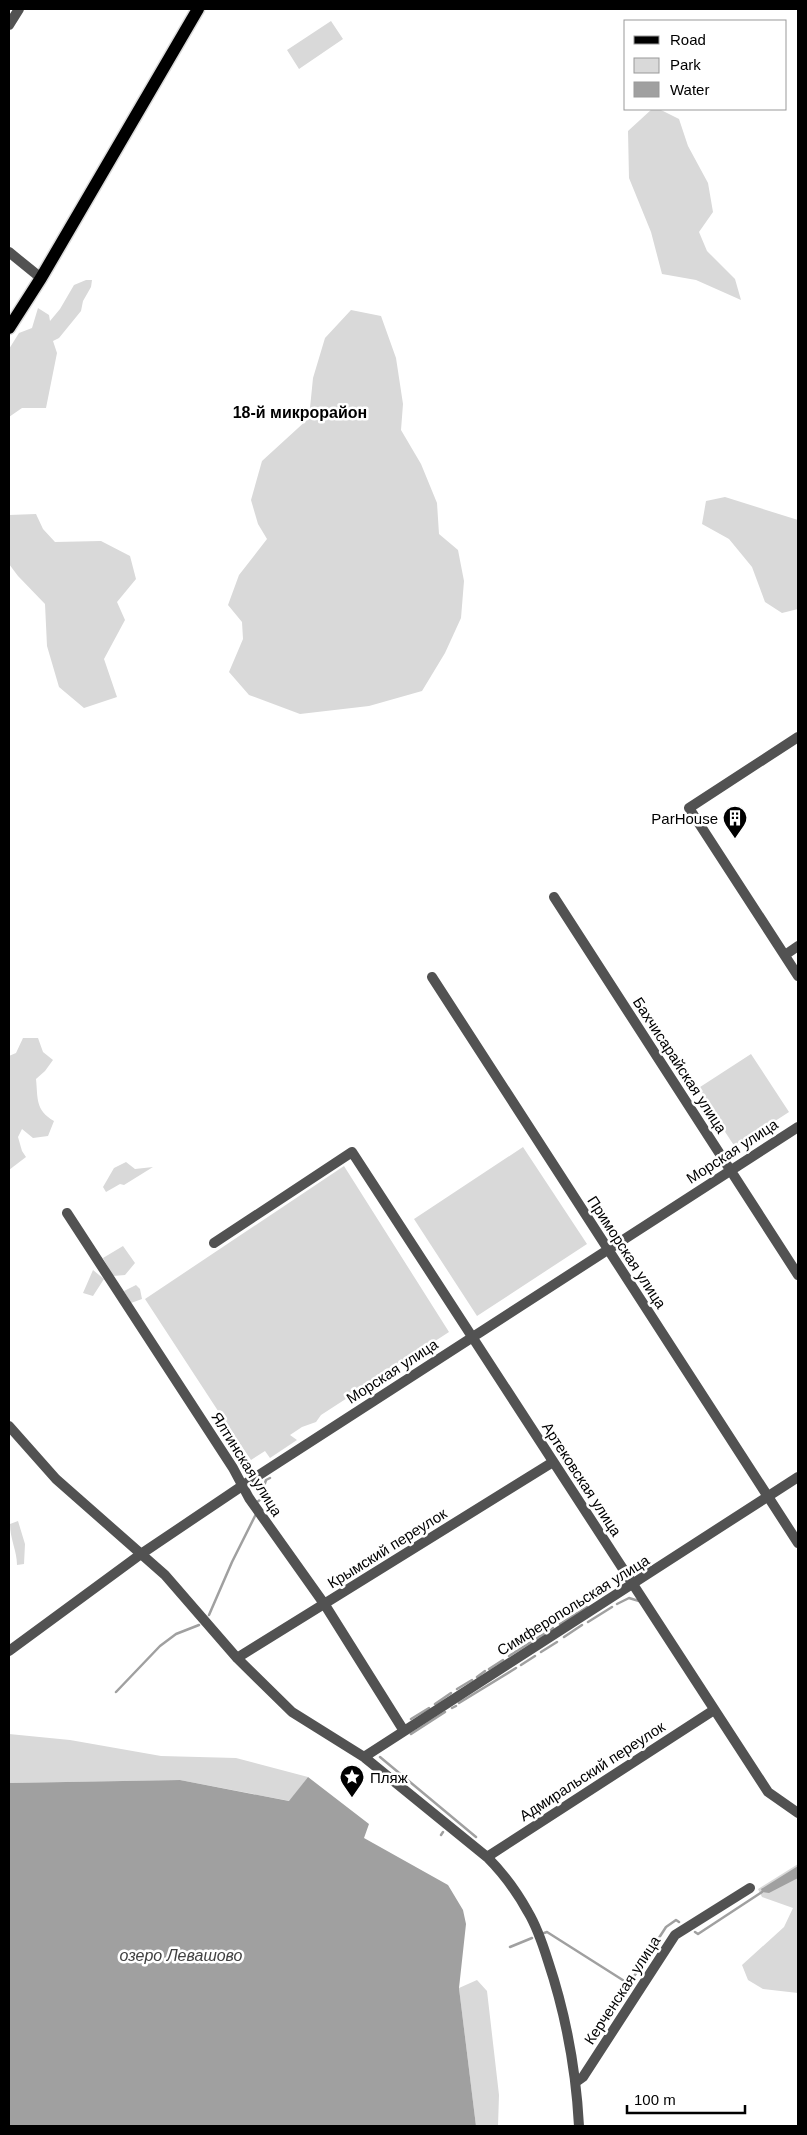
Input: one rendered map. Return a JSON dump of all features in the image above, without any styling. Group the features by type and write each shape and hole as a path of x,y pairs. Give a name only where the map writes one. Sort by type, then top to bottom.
{"main road":[{"path":"9,328 41,278 198,9"}],"street":[{"path":"9,25 20,9"},
{"path":"9,252 41,278"},
{"path":"798,737 688,808 798,976"},
{"name":"Бахчисарайская улица","path":"554,897 798,1275"},
{"path":"785,955 798,946"},
{"name":"Приморская улица","path":"432,977 798,1543"},
{"name":"Морская улица","path":"9,1651 142,1554 242,1486 798,1127"},
{"name":"Артековская улица","path":"214,1244 352,1152 768,1792 798,1812"},
{"name":"Ялтинская улица","path":"66,1213 233,1468 242,1486 325,1606 404,1731"},
{"path":"9,1426 56,1479 165,1575 237,1658 292,1712 364,1757 487,1857 503,1874 529,1913 543,1946 565,2022 576,2082 579,2126"},
{"name":"Крымский переулок","path":"237,1658 325,1606 553,1462"},
{"name":"Симферопольская улица","path":"364,1757 798,1478"},
{"name":"Адмиральский переулок","path":"487,1857 714,1710"},
{"name":"Керченская улица","path":"576,2082 583,2077 674,1935 750,1888"}],"green space":[{"path":"331,21 343,39 299,69 287,50"},
{"path":"651,110 661,110 679,119 688,146 708,183 713,212 699,232 707,251 735,279 741,300 696,280 662,274 651,232 629,178 628,131"},
{"path":"86,280 92,280 91,287 83,301 81,311 59,338 53,341 57,353 46,408 22,408 9,417 9,349 19,333 32,328 38,308 49,315 50,321 60,309 74,285"},
{"path":"351,310 381,316 396,358 403,404 401,430 421,464 437,503 439,534 458,550 464,581 461,618 445,653 422,691 369,706 300,714 249,695 229,672 243,639 242,622 228,605 239,575 267,539 258,524 251,500 262,461 309,418 313,378 325,338"},
{"path":"725,497 798,520 798,609 782,613 765,602 752,567 729,539 702,524 706,501"},
{"path":"36,514 43,529 55,542 101,541 130,556 136,579 117,602 125,620 104,659 117,697 84,708 59,687 47,646 45,604 9,564 9,515"},
{"path":"23,1038 38,1038 43,1052 53,1060 36,1079 40,1108 54,1121 48,1136 33,1138 22,1129 18,1137 26,1157 9,1170 9,1056 16,1053"},
{"path":"751,1054 789,1112 735,1147 697,1089"},
{"path":"523,1147 587,1244 477,1316 414,1219"},
{"path":"126,1162 135,1169 153,1167 124,1185 120,1184 106,1192 103,1187 114,1168"},
{"path":"344,1166 449,1332 321,1415 316,1422 302,1427 290,1435 297,1440 270,1458 265,1451 251,1460 226,1423 217,1428 216,1423 222,1417 145,1299"},
{"path":"123,1246 135,1263 125,1275 113,1276 103,1258"},
{"path":"93,1270 104,1279 93,1296 83,1293"},
{"path":"136,1285 140,1289 142,1299 131,1303 124,1291"},
{"path":"18,1521 25,1544 24,1564 17,1565 10,1524"},
{"path":"9,1734 70,1740 161,1756 236,1758 308,1777 290,1801 180,1780 9,1783"},
{"path":"798,1864 798,1993 763,1989 748,1980 742,1965 784,1927 793,1908 762,1897 758,1889"},
{"path":"477,1980 487,1991 499,2095 498,2126 476,2126 459,1988"}],"water":[{"name":"озеро Левашово","path":"308,1777 369,1824 364,1838 448,1885 463,1910 466,1924 459,1988 476,2126 9,2126 9,1783 180,1780 289,1801"},
{"path":"798,1866 798,1878 769,1893 762,1892 761,1889"}],"waterway":[{"path":"257,1502 267,1495 264,1486 266,1480 270,1478"},
{"path":"209,1615 232,1562 256,1514"},
{"path":"617,1604 629,1598 639,1601"},
{"path":"560,1624 587,1607"},
{"path":"588,1622 612,1607"},
{"path":"116,1692 160,1646 176,1634 199,1625"},
{"path":"564,1637 582,1625"},
{"path":"509,1656 553,1628"},
{"path":"541,1652 557,1642"},
{"path":"521,1665 535,1656"},
{"path":"489,1669 503,1660"},
{"path":"459,1703 516,1668"},
{"path":"477,1677 485,1671"},
{"path":"457,1689 472,1680"},
{"path":"435,1704 451,1693"},
{"path":"452,1708 456,1706"},
{"path":"411,1719 429,1708"},
{"path":"411,1734 445,1712"},
{"path":"380,1757 476,1837"},
{"path":"695,1932 698,1934 762,1892"},
{"path":"544,1933 547,1932 629,1984 666,1927 676,1920 679,1922"},
{"path":"510,1947 532,1938"}],"place":[{"name":"ParHouse","path":"735,839"},
{"name":"Пляж","path":"352,1798"}],"district":[{"name":"18-й микрорайон","path":"300,412"}]}
